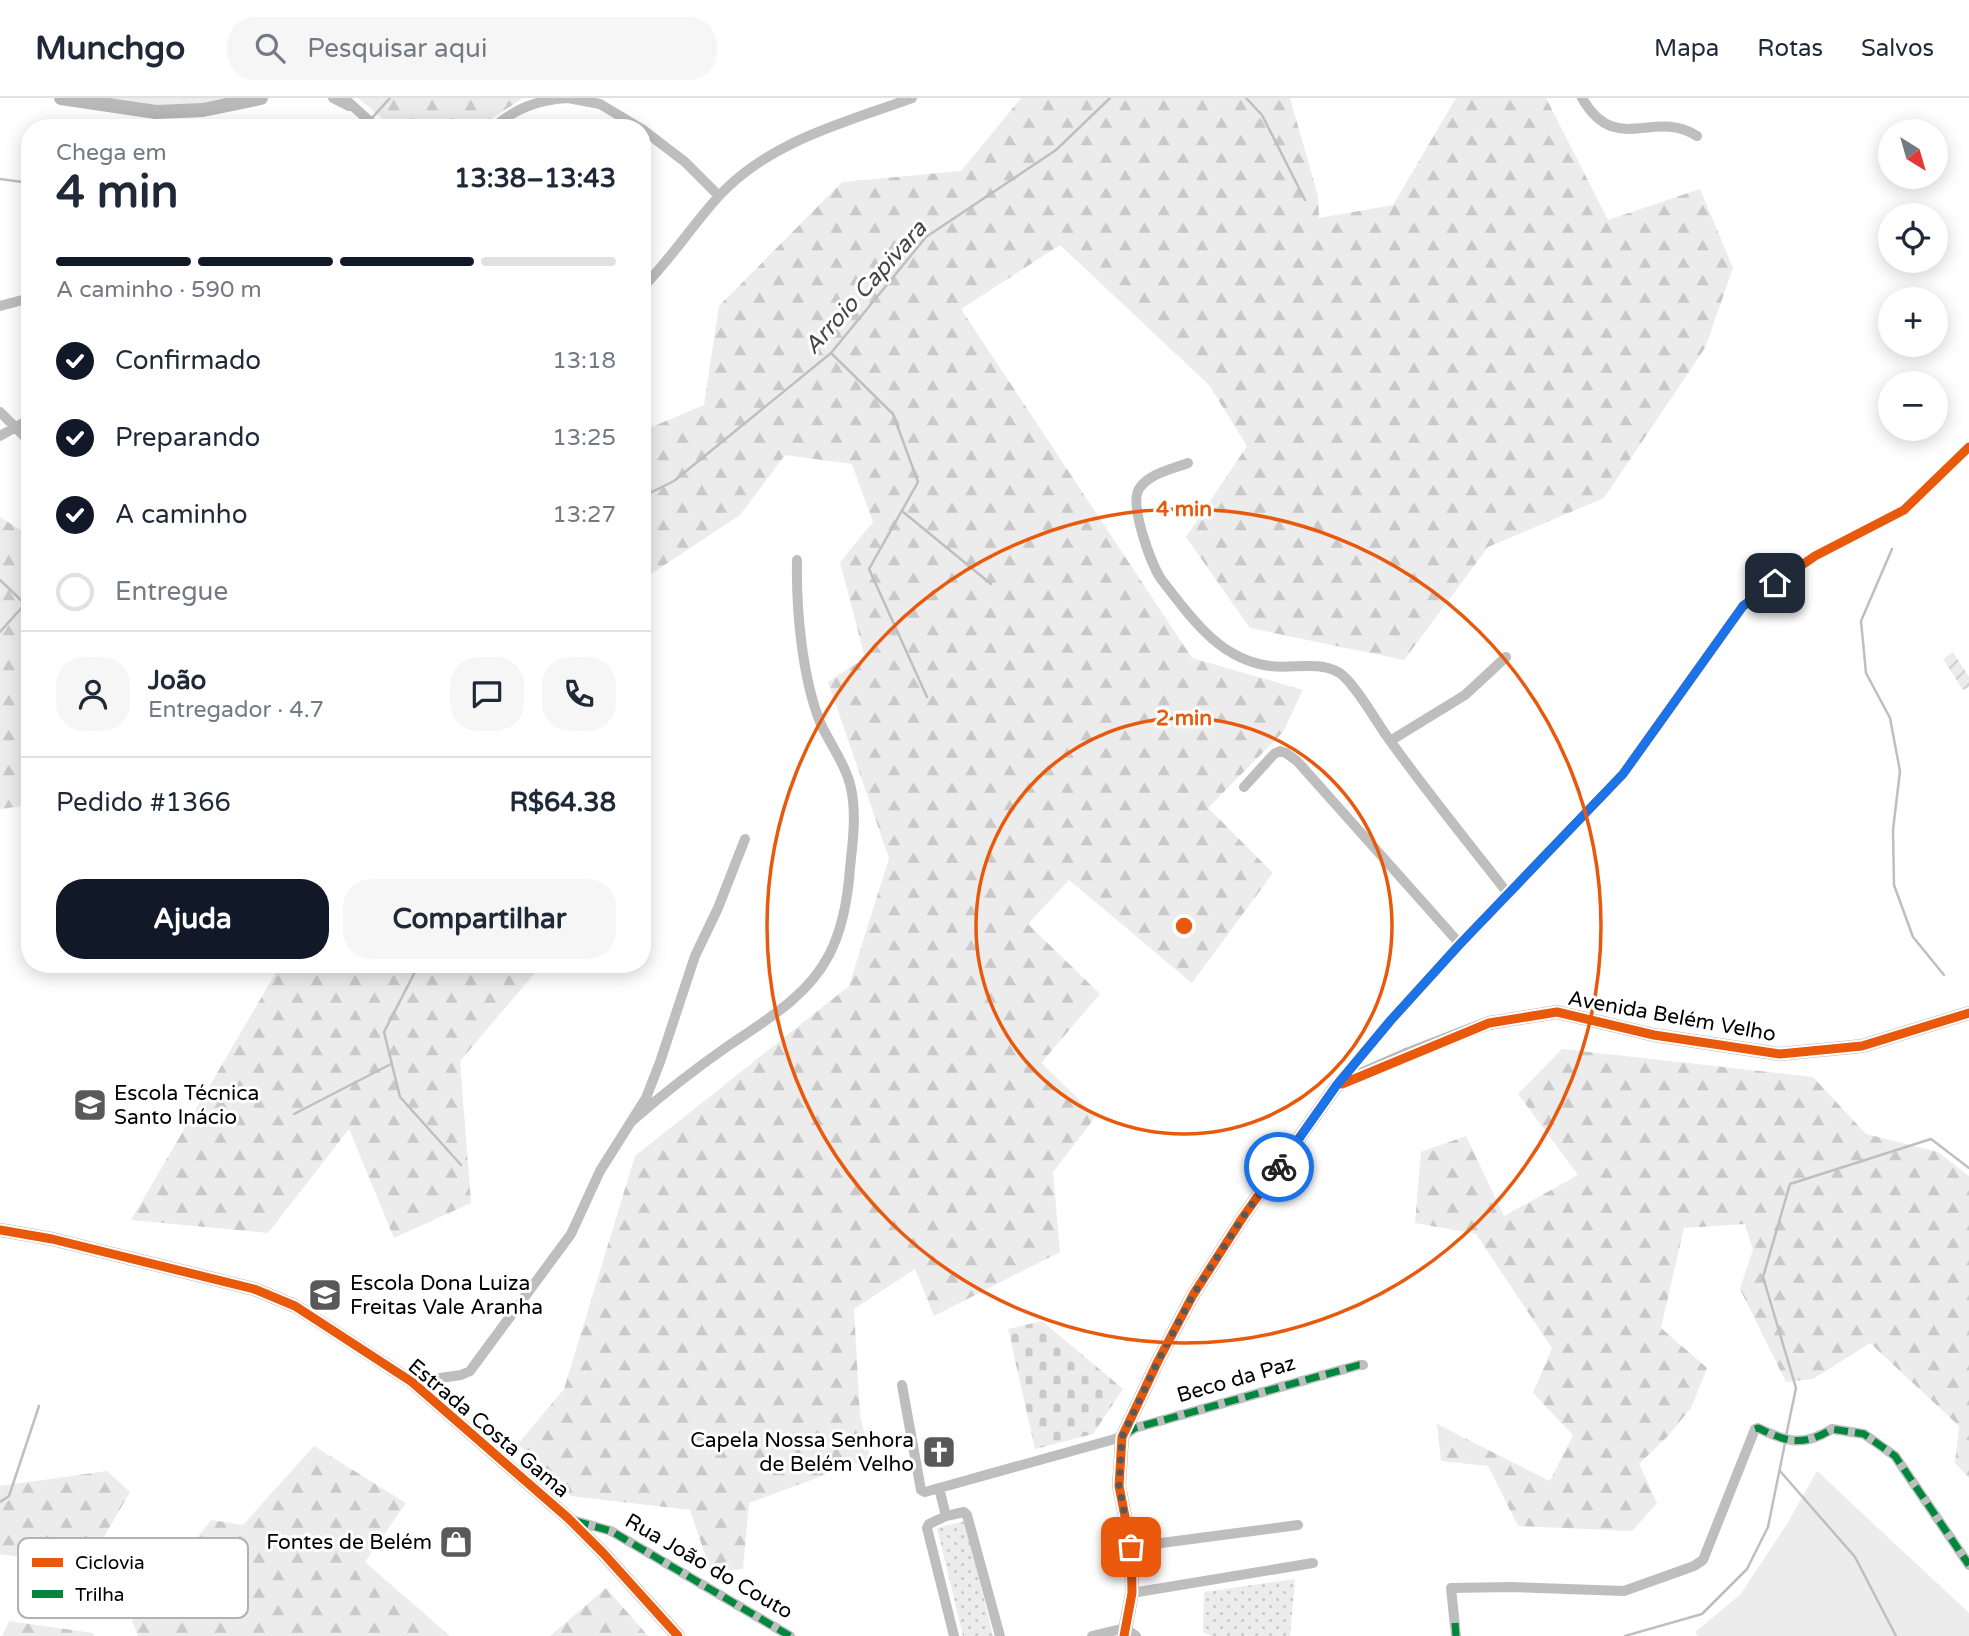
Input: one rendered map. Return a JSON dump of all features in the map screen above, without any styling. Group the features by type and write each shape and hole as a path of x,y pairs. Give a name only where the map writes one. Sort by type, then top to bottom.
{"main road":[{"path":"61,98 156,112 204,110 249,99"},
{"name":"Avenida Belém Velho","path":"1336,1086 1489,1023 1557,1012 1654,1035 1780,1054 1861,1046 1969,1013"},
{"path":"1128,1633 1132,1593 1131,1547 1119,1486 1122,1437 1193,1295 1243,1217 1336,1086"},
{"name":"Estrada Costa Gama","path":"0,1230 52,1239 254,1289 295,1306 412,1382 568,1518 678,1636"}],"street":[{"path":"333,98 353,107"},
{"path":"344,98 367,119"},
{"path":"506,119 524,106 539,101 568,98 600,104 624,119"},
{"path":"651,278 719,196 755,165 795,141 912,98"},
{"path":"1582,98 1595,116 1620,129 1671,125 1680,126 1697,136"},
{"path":"651,137 685,162 719,196"},
{"path":"0,306 21,300"},
{"path":"0,412 21,434"},
{"path":"0,436 21,423"},
{"path":"1336,1086 1460,944 1623,774 1743,606 1815,556 1904,510 1969,447"},
{"path":"1188,463 1149,479 1139,488 1135,498 1155,569 1161,579 1204,633 1231,652 1269,666 1321,667 1339,672 1509,895"},
{"path":"632,1121 666,1091 765,1023 802,992 829,956 843,917 854,824 850,784 839,756 820,722 806,669 796,600 797,560"},
{"path":"1390,741 1465,695 1506,657"},
{"path":"1244,787 1274,754 1280,751 1286,753 1297,761 1460,944"},
{"path":"412,1382 461,1375 470,1371 571,1234 600,1171 646,1098 695,956 718,908 745,839"},
{"name":"Beco da Paz","path":"939,1488 1122,1437 1135,1428 1363,1366"},
{"path":"902,1385 921,1490 925,1492 939,1488 946,1516"},
{"path":"1456,1636 1451,1588 1624,1591 1694,1566 1707,1554 1755,1429 1758,1428 1788,1442 1817,1438 1832,1429 1864,1434 1895,1456 1969,1565"},
{"path":"954,1636 927,1528 929,1524 946,1516 964,1513 967,1515 1000,1636"},
{"name":"Rua João do Couto","path":"568,1518 611,1531 790,1636"},
{"path":"1131,1547 1298,1525"},
{"path":"1132,1593 1313,1563"},
{"path":"1092,1636 1128,1633"}],"green space":[{"path":"94,98 226,98 228,101 161,106"},
{"path":"358,98 523,98 491,119 383,119"},
{"path":"1021,98 1290,98 1318,196 1319,218 1393,205 1456,98 1546,98 1608,220 1700,189 1733,268 1705,348 1604,498 1488,547 1404,660 1250,628 1186,537 1247,446 1209,385 1060,245 961,309 1192,658 1303,690 1283,732 1208,808 1273,873 1192,983 1069,880 1028,924 1100,994 1041,1063 1096,1116 1053,1172 1060,1252 934,1316 915,1269 854,1309 860,1415 870,1458 749,1503 743,1569 711,1572 690,1510 571,1496 518,1444 564,1389 635,1156 849,986 889,858 828,682 865,658 840,562 873,522 852,464 785,455 740,515 651,574 651,427 704,405 719,306 842,182 961,171"},
{"path":"0,517 21,530 21,806 0,809"},
{"path":"1953,652 1969,677 1969,687 1963,690 1943,659"},
{"path":"276,973 535,973 460,1061 471,1203 394,1238 349,1129 268,1233 131,1220"},
{"path":"1562,1049 1813,1077 1866,1134 1938,1152 1969,1176 1969,1478 1955,1463 1959,1426 1870,1343 1813,1379 1786,1382 1740,1289 1753,1250 1745,1224 1684,1228 1661,1328 1707,1368 1691,1408 1639,1464 1657,1503 1632,1531 1518,1526 1488,1466 1441,1461 1437,1424 1550,1481 1573,1435 1533,1393 1552,1348 1476,1234 1415,1223 1421,1152 1466,1136 1504,1216 1578,1175 1518,1094"},
{"path":"1042,1321 1123,1389 1093,1434 1035,1449 1008,1329"},
{"path":"314,1446 406,1503 365,1562 450,1636 138,1636 132,1621 134,1618 248,1618 248,1538 197,1538 211,1520 243,1525"},
{"path":"107,1471 130,1492 103,1538 18,1538 18,1556 0,1554 0,1486"},
{"path":"1817,1471 1969,1613 1969,1636 1698,1636 1695,1632 1740,1595 1787,1524"},
{"path":"965,1521 993,1636 963,1636 937,1528"},
{"path":"1295,1579 1290,1636 1211,1636 1203,1632 1204,1592"},
{"path":"606,1588 648,1636 550,1636"},
{"path":"9,1621 93,1633 94,1636 2,1636"}],"waterway":[{"path":"371,119 390,98"},
{"name":"Arroio Capivara","path":"651,492 674,481 831,353 926,237 1056,150 1110,98"},
{"path":"1246,98 1262,115 1305,200"},
{"path":"0,179 21,182"},
{"path":"831,353 893,414 918,482 869,569 927,697"},
{"path":"902,511 991,584"},
{"path":"1892,549 1861,621 1866,673 1890,718 1900,771 1893,830 1894,885 1913,937 1944,975"},
{"path":"0,580 21,600"},
{"name":"Arroio Capivara","path":"0,632 21,608"},
{"path":"414,973 384,1032 400,1097 461,1165"},
{"path":"294,1114 391,1064"},
{"path":"1786,1436 1796,1388 1763,1277 1790,1184 1931,1139 1969,1168"},
{"path":"0,1502 9,1496 39,1406"},
{"path":"1625,1636 1702,1614 1747,1569 1768,1527 1785,1443"},
{"path":"1780,1471 1855,1557 1896,1636"}],"marked path":[{"path":"1125,1434 1135,1428 1363,1365"},
{"path":"1755,1429 1795,1440 1812,1438 1832,1429 1864,1434 1895,1456 1969,1565"},
{"path":"575,1521 611,1531 790,1636"},
{"path":"1455,1623 1456,1636"}],"cycle path":[{"path":"1124,1636 1132,1593 1131,1547 1119,1486 1122,1437 1193,1295 1243,1217 1336,1086 1460,944 1623,774 1743,606 1815,556 1904,510 1969,447"},
{"path":"1342,1084 1489,1023 1557,1012 1654,1035 1780,1054 1862,1046 1969,1013"},
{"path":"0,1230 52,1239 254,1289 295,1306 412,1382 568,1518 678,1636"}],"way so far":[{"path":"1131,1547 1119,1486 1122,1437 1193,1295 1279,1167"}],"place":[{"name":"Escola Técnica Santo Inácio","path":"90,1105"},
{"name":"Escola Dona Luiza Freitas Vale Aranha","path":"325,1295"},
{"name":"Capela Nossa Senhora de Belém Velho","path":"939,1452"},
{"name":"Fontes de Belém","path":"456,1542"}],"route":[{"path":"1279,1167 1336,1086 1391,1020 1421,985 1623,774 1743,606 1775,583"}]}
